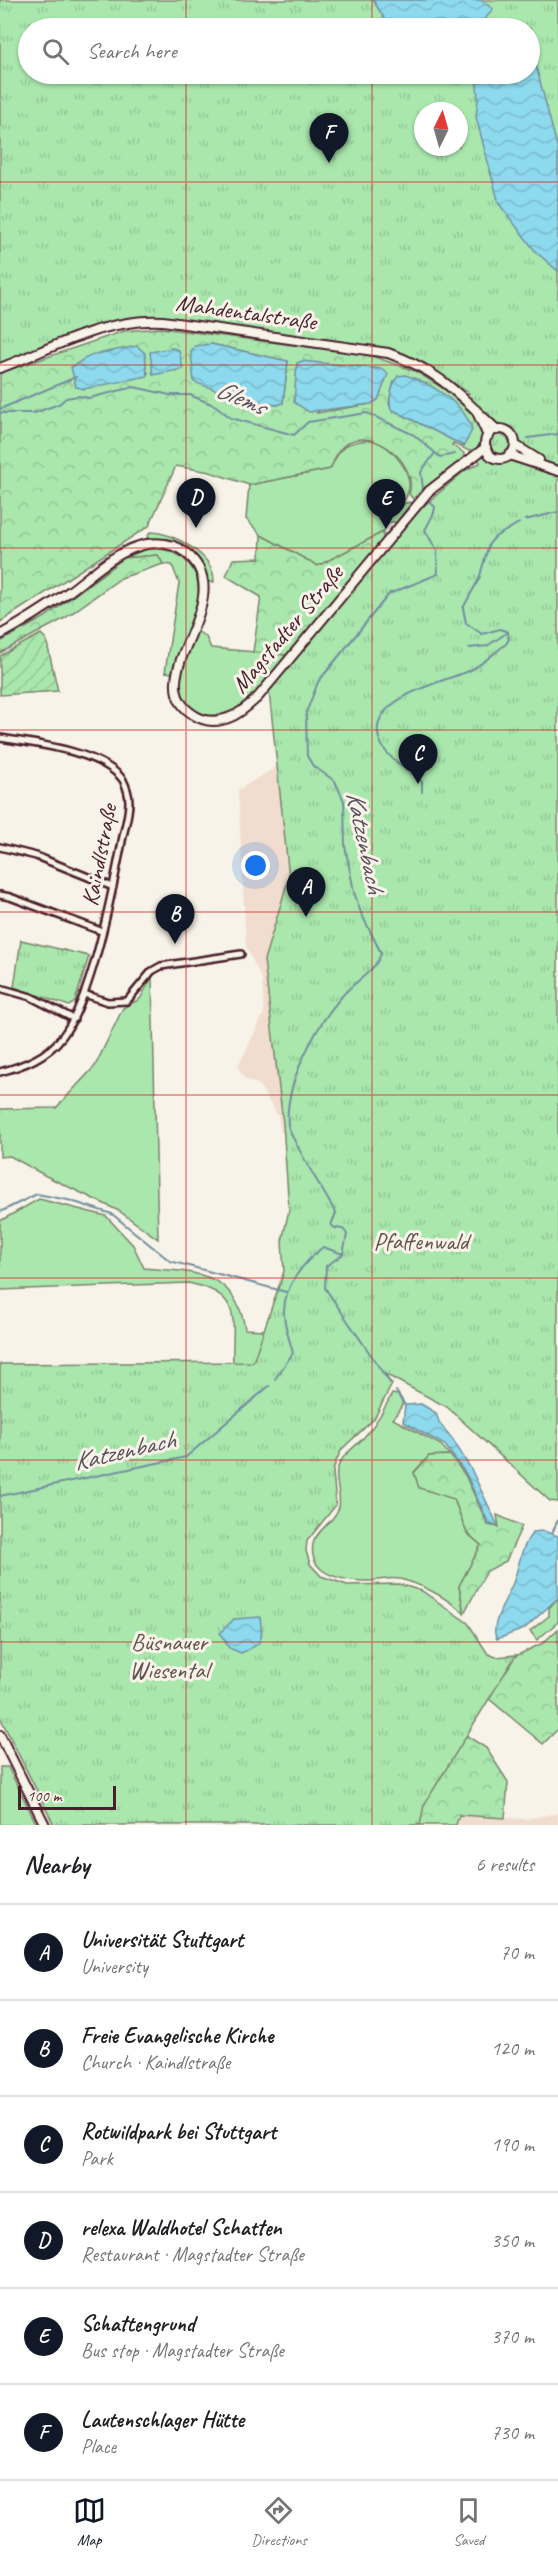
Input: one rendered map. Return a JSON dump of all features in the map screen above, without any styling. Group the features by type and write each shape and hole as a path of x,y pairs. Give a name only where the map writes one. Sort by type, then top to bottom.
{"main road":[{"name":"Mahdentalstraße","path":"0,368 117,325 163,321 388,354 436,375 497,430"},
{"name":"Mahdentalstraße","path":"476,409 488,436"},
{"path":"515,445 510,455 501,459 491,456 486,447 488,436 497,430 510,434 515,445 558,471"},
{"name":"Magstadter Straße","path":"0,635 127,551 153,543 176,547 196,565 204,591 201,610 177,670 178,696 186,710 195,716 212,721 224,720 239,713 258,697 423,497 486,447"},
{"path":"510,455 558,471"},
{"name":"Magstadter Straße","path":"471,460 491,456"},
{"path":"0,1735 45,1825"}],"street":[{"name":"Kaindlstraße","path":"0,738 67,751 105,767 123,781 129,801 113,887 84,994 74,1019 60,1040 49,1050 19,1067 0,1072"},
{"path":"0,847 36,856 113,887"},
{"path":"0,895 37,906 101,932"},
{"path":"84,994 118,1003 127,1001 152,971 161,966 241,954"},
{"path":"0,988 31,997 74,1019"}],"shaded area":[{"path":"326,737 316,1125 281,1133 278,1116 259,1085 245,1079 238,1067 264,1013 262,980 246,946 238,790"},
{"path":"558,1813 558,1825 456,1825 459,1815 525,1819"}],"green space":[{"path":"0,0 558,0 558,1502 550,1501 447,1407 383,1373 392,1384 374,1419 342,1449 333,1471 336,1505 307,1541 306,1551 310,1564 321,1576 347,1585 399,1584 422,1591 468,1623 488,1654 496,1657 516,1655 424,1805 420,1825 54,1825 0,1717 0,1364 253,1362 284,1271 282,1241 289,1210 283,1123 264,960 289,877 269,691 418,511 464,471 480,463 475,450 481,445 483,439 483,432 476,418 460,401 469,393 424,363 372,346 151,317 113,322 0,363"},
{"path":"161,328 366,354 415,371 451,393 470,410 483,432 478,448 469,451 453,443 452,445 464,453 463,459 413,499 409,494 410,481 406,468 398,457 387,447 374,441 361,439 348,442 338,452 330,469 249,485 210,472 176,466 149,526 0,622 0,373 124,331","holes":["211,344 288,361 283,403 277,405 226,397","72,367 148,372 147,376 76,387","356,367 382,369 387,374 378,399 370,404 317,413","394,381 454,404 471,425 464,446 391,409 389,403"]},
{"path":"373,440 392,452 407,473 409,488 399,510 405,503 412,502 397,522 389,522 383,532 318,566 261,535 246,519 249,485 330,469 341,450 350,443"},
{"path":"150,532 170,536 200,554 208,563 214,582 208,582 199,562 186,549 169,541 147,538"},
{"path":"383,532 383,539 288,655 253,652 261,597 226,576 233,559 260,558 261,535 318,566"},
{"path":"146,549 158,549 179,555 196,575 199,588 194,617 172,673 165,672 179,583 172,565 163,564 158,555 124,558"},
{"path":"158,555 163,564 121,578 65,618 0,653 0,642 45,617 124,558"},
{"path":"197,631 206,637 211,648 288,655 262,687 242,706 217,715 203,715 191,708 184,699 181,689 184,665"},
{"path":"41,634 46,639 58,691 0,695 0,656"},
{"path":"21,940 89,956 75,1002 69,1006 14,987"},
{"path":"152,977 158,1239 119,1211 10,1156 0,1157 0,1109 56,1108 95,1066 123,1008 140,999"},
{"path":"39,1199 106,1216 133,1245 144,1268 195,1274 210,1278 222,1285 232,1295 240,1310 245,1329 278,1331 279,1366 233,1364 232,1312 227,1302 219,1294 207,1288 188,1283 0,1290 0,1221"},
{"path":"392,1394 398,1395 403,1404 393,1419 441,1445 450,1455 429,1456 414,1472 454,1499 467,1533 481,1545 459,1586 464,1613 434,1592 400,1579 363,1581 345,1579 328,1573 315,1562 313,1544 315,1539 334,1517 339,1507 336,1476 340,1462 373,1426"},
{"path":"450,1455 465,1475 488,1525 499,1527 497,1515 522,1526 506,1561 487,1571 464,1613 459,1586 481,1545 467,1533 454,1499 419,1488 414,1473 429,1456"},
{"path":"558,1598 558,1622 537,1640 530,1631 549,1616 549,1608"},
{"path":"558,1629 558,1729 543,1744 488,1698 505,1661 543,1643"},
{"path":"456,1729 486,1748 508,1782 505,1818 459,1815 456,1825 411,1825"},
{"path":"0,1767 8,1767 37,1825 0,1825"}],"water":[{"path":"373,0 481,0 493,9 486,18 384,18"},
{"path":"540,81 558,150 558,271 536,252 499,204 476,117 477,84 540,84"},
{"path":"211,344 288,361 283,403 277,405 225,397 222,392 194,382 191,351 195,346"},
{"path":"137,346 145,353 147,376 84,389 76,387 71,367 91,355"},
{"path":"172,348 179,350 183,369 153,375 150,352"},
{"path":"302,361 382,369 388,374 378,400 371,404 309,412 294,402 297,363"},
{"path":"405,375 445,395 462,411 472,430 464,446 391,409 390,396 394,383 398,376"},
{"path":"421,1404 436,1413 439,1422 471,1469 498,1526 489,1524 466,1474 445,1445 403,1422 405,1405"},
{"path":"543,1531 558,1536 558,1598 524,1629 497,1639 495,1627 497,1620 513,1583 525,1544 533,1532"},
{"path":"260,1617 262,1631 258,1644 241,1653 229,1648 220,1633 234,1619"}],"waterway":[{"path":"0,409 76,377"},
{"name":"Glems","path":"0,413 34,413 59,404 66,398 78,396 89,398 134,387 170,395 190,395 216,406 231,418 294,435 308,422 367,413 414,435 440,457 455,454"},
{"name":"Glems","path":"528,438 558,434"},
{"name":"Katzenbach","path":"423,489 421,472 435,453"},
{"name":"Katzenbach","path":"275,1379 293,1353 284,1316 285,1302 291,1284 302,1267 323,1247 343,1254 347,1234 343,1229 331,1225 336,1213 290,1131 288,1109 291,1092 304,1056 322,1023 342,996 370,971 381,953 361,913 354,892 345,846 344,801 335,781 313,766 307,756 306,713 318,682 389,594 438,574 437,551 425,530 435,507 429,501"},
{"path":"525,520 558,512"},
{"path":"422,792 422,782 383,748 378,726 383,714 394,703 426,686 469,671 506,644 509,639 508,632 500,629 482,634 466,623 463,608 479,579 489,544 495,537 519,523"},
{"path":"469,648 487,646 508,632"},
{"path":"0,1212 37,1194 68,1200 112,1214 170,1261 286,1292"},
{"path":"342,1255 326,1266 325,1288 390,1383"},
{"name":"Katzenbach","path":"0,1496 186,1457 269,1386"},
{"path":"396,1391 405,1405"},
{"path":"552,1534 558,1519"}],"place":[{"name":"Lautenschlager Hütte","path":"329,163"},
{"name":"relexa Waldhotel Schatten","path":"196,528"},
{"name":"Schattengrund","path":"386,529"},
{"name":"Rotwildpark bei Stuttgart","path":"418,784"},
{"name":"Universität Stuttgart","path":"306,917"},
{"name":"Freie Evangelische Kirche","path":"175,944"}],"park label":[{"name":"Pfaffenwald","path":"421,1241"},
{"name":"Büsnauer Wiesental","path":"169,1656"}]}
